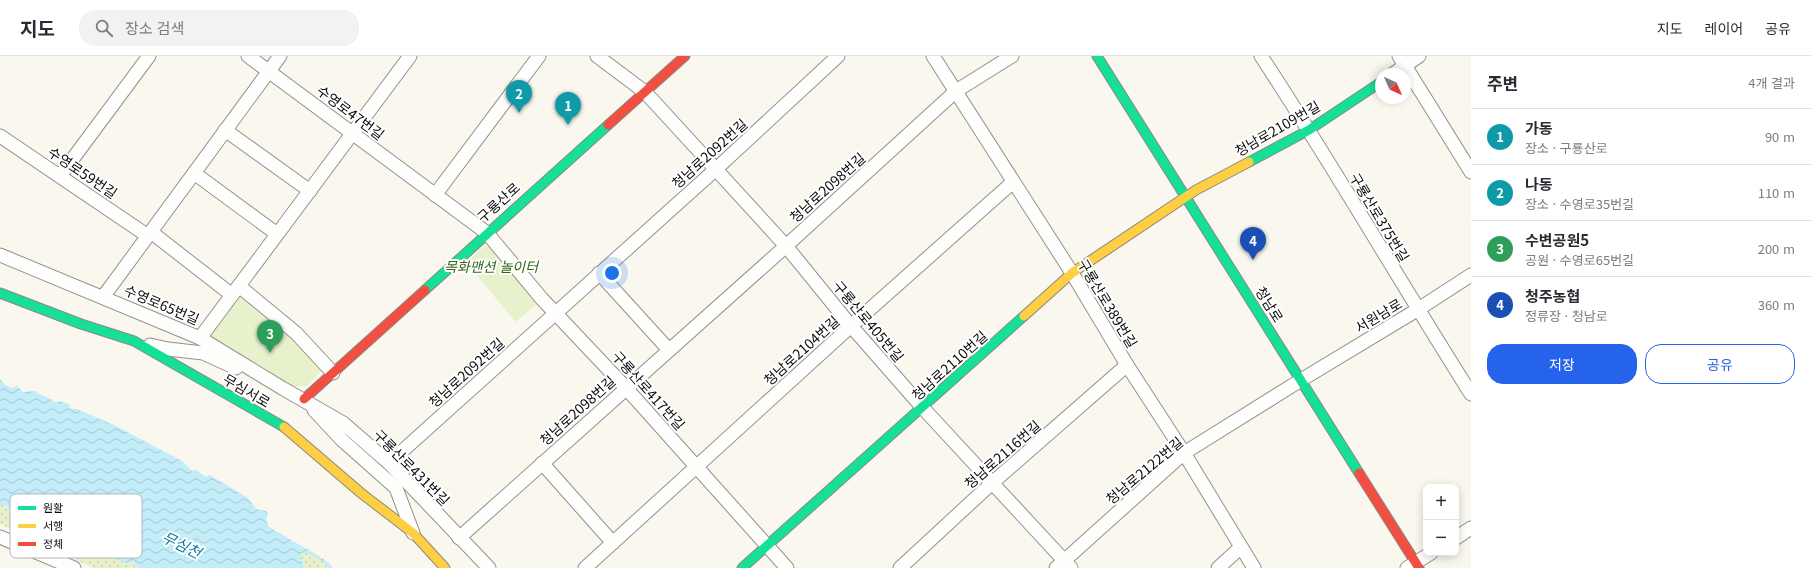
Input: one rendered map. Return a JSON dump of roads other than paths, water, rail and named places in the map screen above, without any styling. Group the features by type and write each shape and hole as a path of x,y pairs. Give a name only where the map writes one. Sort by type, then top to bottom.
{"street":[{"path":"60,176 149,56"},
{"name":"수영로47번길","path":"248,56 487,233"},
{"path":"103,297 280,56"},
{"path":"200,338 410,56"},
{"path":"435,195 539,56"},
{"name":"구룡산로405번길","path":"597,56 645,92 716,169 786,246 851,326 922,407 992,483 1064,565"},
{"name":"구룡산로","path":"304,400 487,233 685,56"},
{"name":"청남로2092번길","path":"389,463 716,169 838,56"},
{"name":"구룡산로389번길","path":"933,56 1012,182 1072,273 1127,365 1254,568"},
{"name":"청남로2098번길","path":"459,538 786,246 956,91 1012,56"},
{"name":"청남로","path":"1097,56 1301,380 1414,566"},
{"name":"구룡산로375번길","path":"1261,56 1309,130 1418,310 1471,394"},
{"path":"1419,56 1402,61 1471,172"},
{"name":"청남로2109번길","path":"1186,198 1196,190 1309,130 1375,86"},
{"path":"226,130 310,191"},
{"name":"수영로59번길","path":"0,136 235,291"},
{"path":"194,173 277,234"},
{"name":"청남로2104번길","path":"585,568 1012,182"},
{"name":"청남로2110번길","path":"742,568 1072,273 1186,198"},
{"name":"구룡산로417번길","path":"487,233 542,299 556,312 626,388 788,568"},
{"name":"수영로65번길","path":"0,254 200,338 304,400"},
{"path":"600,273 669,350"},
{"name":"서원남로","path":"1301,380 1418,310 1471,275"},
{"path":"235,291 296,333 333,373"},
{"name":"무심서로","path":"0,294 81,324 134,341 284,427 361,493 413,532 445,568"},
{"path":"134,341 168,350 203,353 304,400 342,440 396,488 413,532"},
{"name":"청남로2116번길","path":"900,568 992,483 1127,365"},
{"name":"청남로2122번길","path":"1064,565 1184,454 1301,380"},
{"name":"구룡산로431번길","path":"304,400 343,423 389,463 489,568"},
{"name":"청남로2098번길","path":"542,463 613,543"},
{"path":"1459,536 1471,528"},
{"path":"0,537 10,541"},
{"path":"1218,568 1241,548"},
{"path":"1414,566 1427,556"},
{"path":"50,558 74,568"}],"water":[{"name":"무심천","path":"0,379 5,385 12,388 17,386 23,392 35,391 56,403 59,401 69,404 71,409 77,409 116,426 182,461 192,471 196,470 206,477 210,475 248,498 256,509 266,511 268,514 266,519 269,527 317,555 329,563 333,568 329,568 320,559 305,553 301,553 301,559 305,568 139,568 133,562 126,563 114,558 142,558 142,494 10,494 10,510 4,505 0,505"}],"place":[{"name":"나동","path":"519,113"},
{"name":"가동","path":"568,125"},
{"name":"청주농협","path":"1253,260"},
{"name":"수변공원5","path":"270,353"}],"park label":[{"name":"목화맨션 놀이터","path":"491,266"}]}
